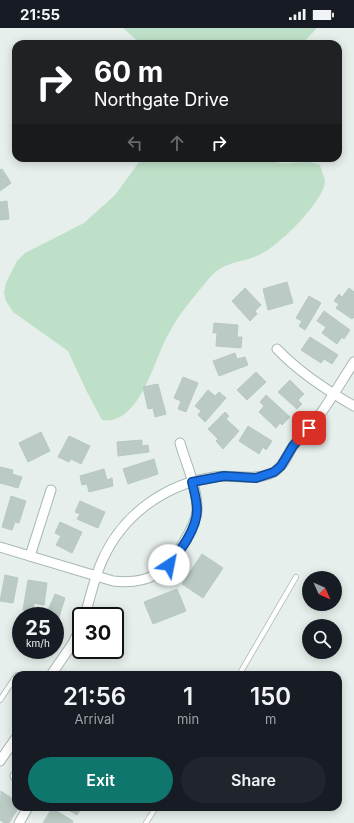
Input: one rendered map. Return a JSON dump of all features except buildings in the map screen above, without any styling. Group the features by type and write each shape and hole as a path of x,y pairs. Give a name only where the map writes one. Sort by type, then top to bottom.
{"street":[{"path":"277,349 333,394 354,406"},
{"path":"88,607 96,577 110,545 130,519 142,508 166,492 192,482 224,476 256,478 274,472 281,466 293,446 320,414 354,362"},
{"path":"0,547 113,581 133,581 151,577 169,565 175,558 194,522 196,505 192,482 180,443"},
{"path":"30,556 51,490"},
{"path":"54,671 72,644"},
{"path":"0,761 12,744"},
{"path":"19,823 26,811"}],"lane":[{"path":"241,671 296,577"},
{"path":"0,700 12,683"},
{"path":"146,823 154,811"}],"green space":[{"path":"123,28 317,28 306,40 136,40"},
{"path":"139,162 306,162 320,165 325,182 317,201 288,234 259,255 225,266 213,275 196,294 176,321 144,389 136,402 126,413 115,419 102,420 68,351 13,312 6,301 4,293 6,283 17,261 25,253 84,223 115,195"}],"route":[{"path":"169,565 175,558 194,522 197,511 192,482 212,477 224,476 256,478 274,472 281,466 293,446 309,428"}]}
